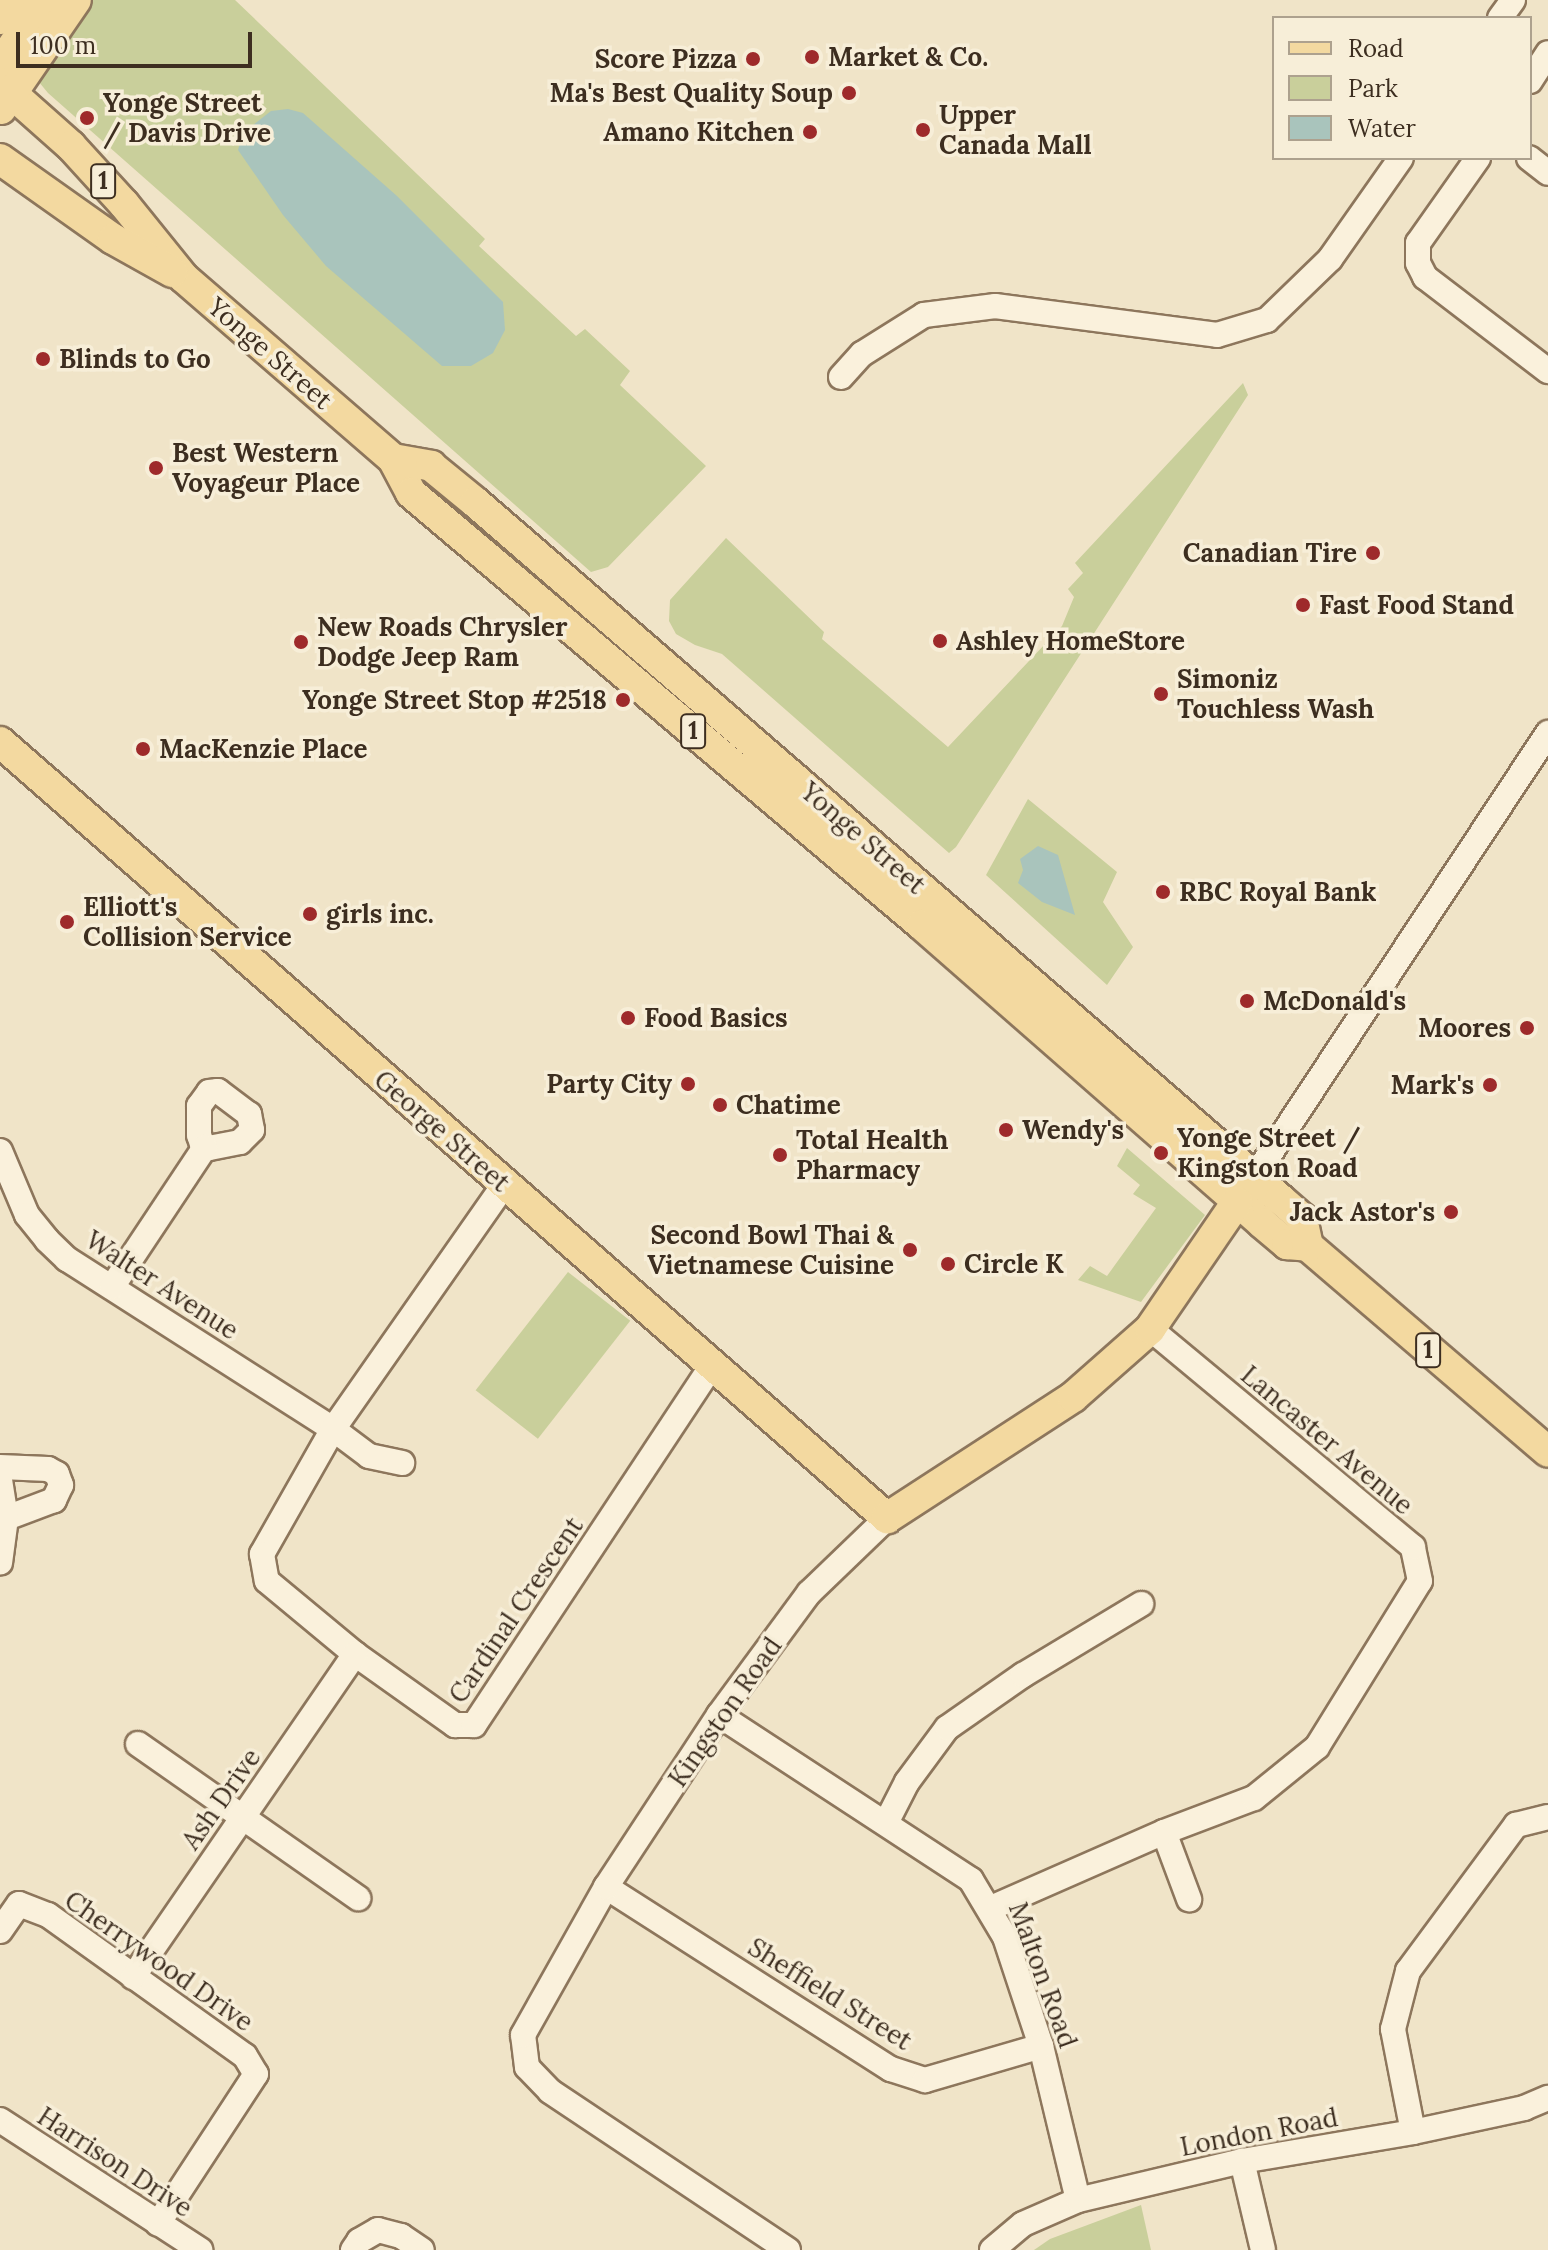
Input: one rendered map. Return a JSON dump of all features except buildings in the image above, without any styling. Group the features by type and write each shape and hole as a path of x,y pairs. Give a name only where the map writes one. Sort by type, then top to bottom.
{"main road":[{"path":"0,19 13,0"},
{"path":"0,65 44,0"},
{"path":"4,95 76,0"},
{"name":"Yonge Street","path":"4,95 103,180 184,278 393,459 411,493 922,925 1237,1202 1287,1244 1308,1246 1548,1452"},
{"name":"Yonge Street","path":"0,159 113,239 184,278"},
{"name":"Yonge Street","path":"393,459 431,466 475,502 1302,1218 1308,1246"},
{"name":"George Street","path":"0,742 887,1518"},
{"name":"Kingston Road","path":"887,1518 1073,1397 1150,1329 1237,1202"}],"street":[{"path":"1532,78 1548,53"},
{"path":"841,377 862,354 924,315 995,306 1217,335 1267,320 1330,259 1400,160"},
{"path":"1477,160 1418,243 1418,263 1425,277 1548,371"},
{"path":"1532,160 1548,173"},
{"path":"1237,1202 1548,733"},
{"path":"213,1090 223,1093 249,1114 258,1142 205,1147 199,1135 199,1106 204,1096 213,1090"},
{"path":"112,1287 205,1147"},
{"name":"Walter Avenue","path":"0,1151 8,1193 67,1259 333,1429 369,1456 402,1463"},
{"name":"Cardinal Crescent","path":"504,1185 333,1429 262,1554 267,1581 355,1654 455,1725 474,1725 713,1364"},
{"name":"Lancaster Avenue","path":"991,1908 1164,1832 1254,1798 1317,1747 1420,1581 1413,1547 1150,1329"},
{"path":"0,1467 48,1469 57,1474 61,1485 54,1500 6,1518"},
{"path":"0,1480 6,1518 0,1563"},
{"name":"Kingston Road","path":"788,2250 550,2091 527,2067 523,2035 606,1887 719,1715 809,1593 887,1518"},
{"path":"886,1823 907,1782 947,1728 1023,1675 1141,1604"},
{"name":"Ash Drive","path":"133,1977 355,1654"},
{"name":"Malton Road","path":"719,1715 971,1880 991,1908 1005,1937 1041,2046 1078,2200"},
{"path":"138,1744 358,1898"},
{"path":"1413,2132 1393,2029 1408,1971 1516,1825 1548,1817"},
{"path":"1164,1832 1189,1899"},
{"name":"Sheffield Street","path":"606,1887 891,2069 925,2080 1041,2046"},
{"name":"Cherrywood Drive","path":"0,1931 19,1904 48,1915 245,2056 256,2074 158,2224"},
{"name":"London Road","path":"992,2250 1023,2224 1078,2200 1242,2161 1413,2132 1524,2108 1548,2098"},
{"name":"Harrison Drive","path":"0,2120 200,2250"},
{"path":"1242,2161 1263,2250"},
{"path":"353,2250 359,2241 378,2230 401,2236 422,2250"}],"green space":[{"path":"87,0 235,0 485,239 479,246 576,336 585,329 630,371 620,385 706,466 608,567 591,572 48,93 34,76"},
{"path":"1243,383 1248,395 956,847 949,853 722,654 695,645 676,634 669,621 670,600 726,538 824,632 822,639 948,747 1062,626 1074,597 1068,589 1083,573 1075,563"},
{"path":"1028,799 1117,872 1103,902 1133,947 1107,985 986,875"},
{"path":"1127,1148 1205,1215 1141,1302 1078,1280 1090,1266 1107,1276 1156,1208 1133,1194 1140,1185 1117,1166"},
{"path":"568,1272 630,1321 538,1439 476,1390"},
{"path":"1141,2205 1151,2250 1034,2250 1050,2239"}],"water":[{"path":"288,109 303,113 397,196 503,302 505,330 493,353 471,366 442,366 326,266 283,215 238,150 243,133 271,111"},
{"path":"1038,846 1058,855 1075,915 1042,902 1018,883 1023,870 1020,859"}],"place":[{"name":"Market & Co.","path":"812,57"},
{"name":"Score Pizza","path":"753,59"},
{"name":"Ma's Best Quality Soup","path":"849,93"},
{"name":"Yonge Street / Davis Drive","path":"87,118"},
{"name":"Upper Canada Mall","path":"923,130"},
{"name":"Amano Kitchen","path":"810,132"},
{"name":"Blinds to Go","path":"43,359"},
{"name":"Best Western Voyageur Place","path":"156,468"},
{"name":"Canadian Tire","path":"1373,553"},
{"name":"Fast Food Stand","path":"1303,605"},
{"name":"Ashley HomeStore","path":"940,641"},
{"name":"New Roads Chrysler Dodge Jeep Ram","path":"301,642"},
{"name":"Simoniz Touchless Wash","path":"1161,694"},
{"name":"Yonge Street Stop #2518","path":"623,700"},
{"name":"MacKenzie Place","path":"143,749"},
{"name":"RBC Royal Bank","path":"1163,892"},
{"name":"girls inc.","path":"310,914"},
{"name":"Elliott's Collision Service","path":"67,922"},
{"name":"McDonald's","path":"1247,1001"},
{"name":"Food Basics","path":"628,1018"},
{"name":"Moores","path":"1527,1028"},
{"name":"Party City","path":"688,1084"},
{"name":"Mark's","path":"1490,1085"},
{"name":"Chatime","path":"720,1105"},
{"name":"Wendy's","path":"1006,1130"},
{"name":"Yonge Street / Kingston Road","path":"1161,1153"},
{"name":"Total Health Pharmacy","path":"780,1155"},
{"name":"Jack Astor's","path":"1451,1212"},
{"name":"Second Bowl Thai & Vietnamese Cuisine","path":"910,1250"},
{"name":"Circle K","path":"948,1264"}]}
